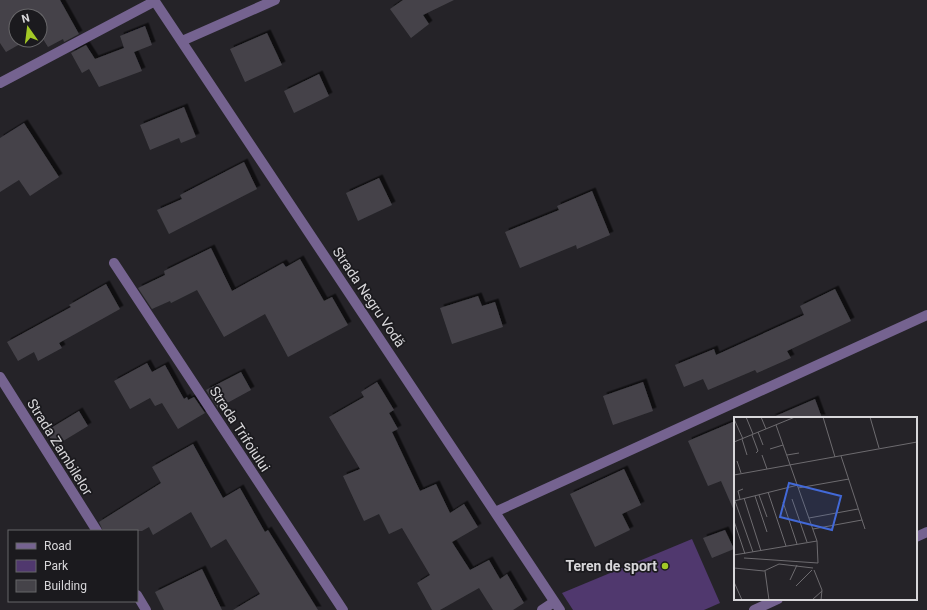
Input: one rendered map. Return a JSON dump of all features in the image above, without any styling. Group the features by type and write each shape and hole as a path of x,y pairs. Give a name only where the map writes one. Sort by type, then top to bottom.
{"street":[{"path":"182,41 275,0"},
{"path":"0,83 154,1"},
{"name":"Strada Negru Vodă","path":"154,1 557,606"},
{"name":"Strada Trifoiului","path":"114,263 342,610"},
{"path":"495,512 927,315"},
{"name":"Strada Zambilelor","path":"0,377 95,530"},
{"path":"917,537 927,532"},
{"path":"138,598 146,610"},
{"path":"754,610 776,600"},
{"path":"542,610 557,606"}],"green space":[{"name":"Teren de sport","path":"692,539 720,603 704,610 573,610 562,593"}],"building":[{"path":"0,0 60,0 79,34 64,42 63,39 48,47 48,8 8,8 8,48 13,48 6,52 0,43"},
{"path":"403,0 454,0 423,15 429,24 411,38 390,9"},
{"path":"145,26 152,45 134,52 142,71 99,87 89,69 82,73 71,53 86,45 95,59 124,48 120,36"},
{"path":"267,33 282,65 245,82 230,49"},
{"path":"319,74 329,96 294,113 284,91"},
{"path":"184,107 196,137 181,143 179,138 150,150 140,125"},
{"path":"24,123 59,177 30,196 19,180 0,192 0,138"},
{"path":"244,162 257,189 169,234 157,210 182,199 180,195"},
{"path":"379,178 392,205 358,221 346,193"},
{"path":"592,191 610,235 577,249 576,245 520,268 505,232 559,210 557,206"},
{"path":"211,248 232,291 283,263 286,267 300,259 324,301 332,297 348,325 288,357 265,314 224,337 197,290 171,303 170,301 152,309 138,288 165,275 164,271"},
{"path":"106,284 120,309 59,343 62,348 38,361 34,352 18,361 7,342 71,307 69,305"},
{"path":"835,289 851,321 787,351 791,358 757,373 755,370 708,390 703,379 684,387 675,365 714,349 716,355 804,315 800,306"},
{"path":"478,296 482,306 495,302 503,327 452,344 440,308"},
{"path":"147,363 152,372 165,365 184,399 187,397 188,400 194,397 205,413 178,429 162,403 155,406 150,398 130,409 114,381"},
{"path":"241,372 251,390 218,408 206,390"},
{"path":"377,382 394,410 389,413 398,429 392,432 420,491 436,484 450,513 464,504 478,527 452,542 470,570 489,560 500,579 507,574 524,603 513,610 493,610 479,588 440,610 432,610 417,583 430,575 402,528 389,534 379,514 364,521 343,476 360,469 329,417 364,397 361,392"},
{"path":"643,382 653,411 613,425 603,396"},
{"path":"815,399 822,417 773,417"},
{"path":"79,411 88,426 55,446 46,431"},
{"path":"734,421 734,511 721,481 708,486 688,441"},
{"path":"193,444 223,498 240,488 265,532 268,530 318,610 233,610 260,594 226,539 211,548 191,512 153,535 149,527 142,531 103,530 99,522 161,483 152,467"},
{"path":"624,469 641,505 622,514 630,530 595,547 570,494"},
{"path":"725,530 734,549 712,558 703,538"},
{"path":"202,569 222,610 164,610 155,592"}],"place":[{"name":"Teren de sport","path":"665,566"}]}
